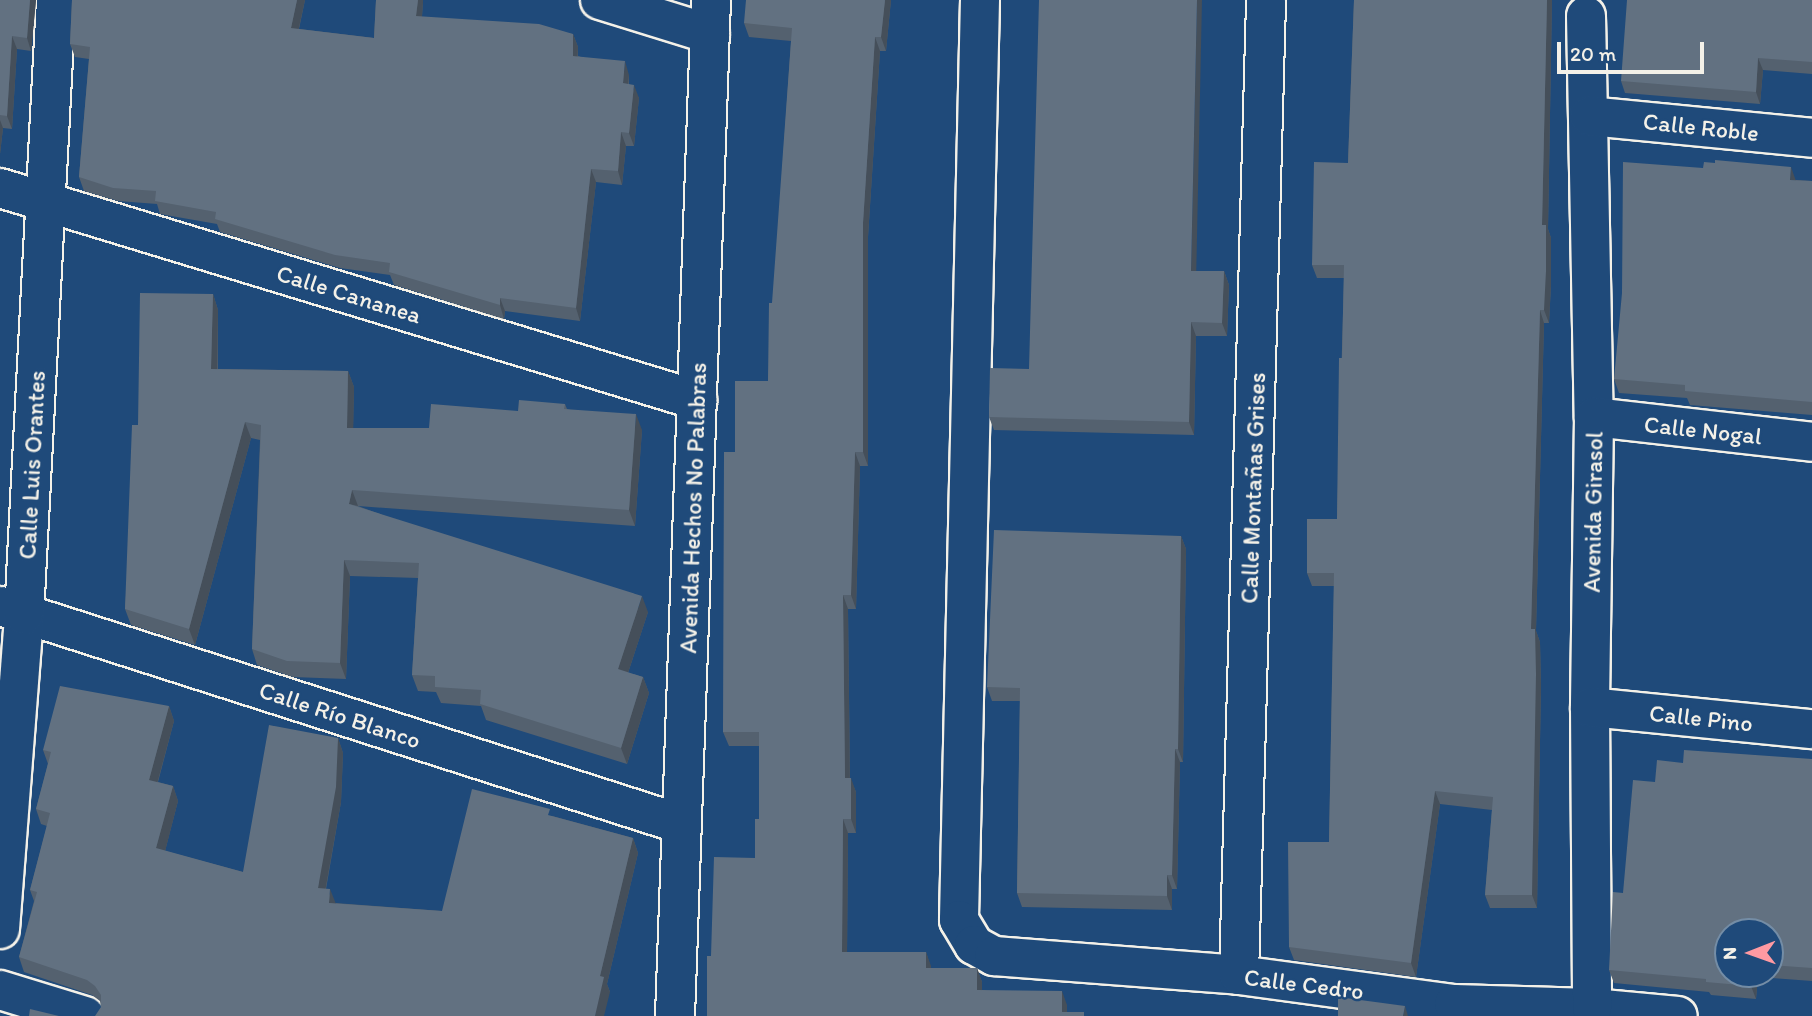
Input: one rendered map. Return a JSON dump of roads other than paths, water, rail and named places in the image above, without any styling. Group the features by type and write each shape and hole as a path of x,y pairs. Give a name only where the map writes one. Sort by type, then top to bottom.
{"street":[{"name":"Calle Luis Orantes","path":"0,929 12,610 46,202 56,0"},
{"path":"600,0 710,17"},
{"name":"Calle Cedro","path":"980,0 959,920 974,945 995,956 1239,975 1453,1010 1592,1008 1678,1016"},
{"name":"Calle Montañas Grises","path":"1239,975 1266,0"},
{"name":"Avenida Girasol","path":"1586,16 1594,417 1590,707 1592,1008"},
{"name":"Avenida Hechos No Palabras","path":"675,1016 710,17"},
{"name":"Calle Roble","path":"1589,116 1812,138"},
{"name":"Calle Cananea","path":"0,188 697,400"},
{"name":"Calle Nogal","path":"1594,417 1812,442"},
{"name":"Calle Río Blanco","path":"12,610 681,824"},
{"name":"Calle Pino","path":"1590,707 1812,729"},
{"path":"0,990 85,1016"}]}
